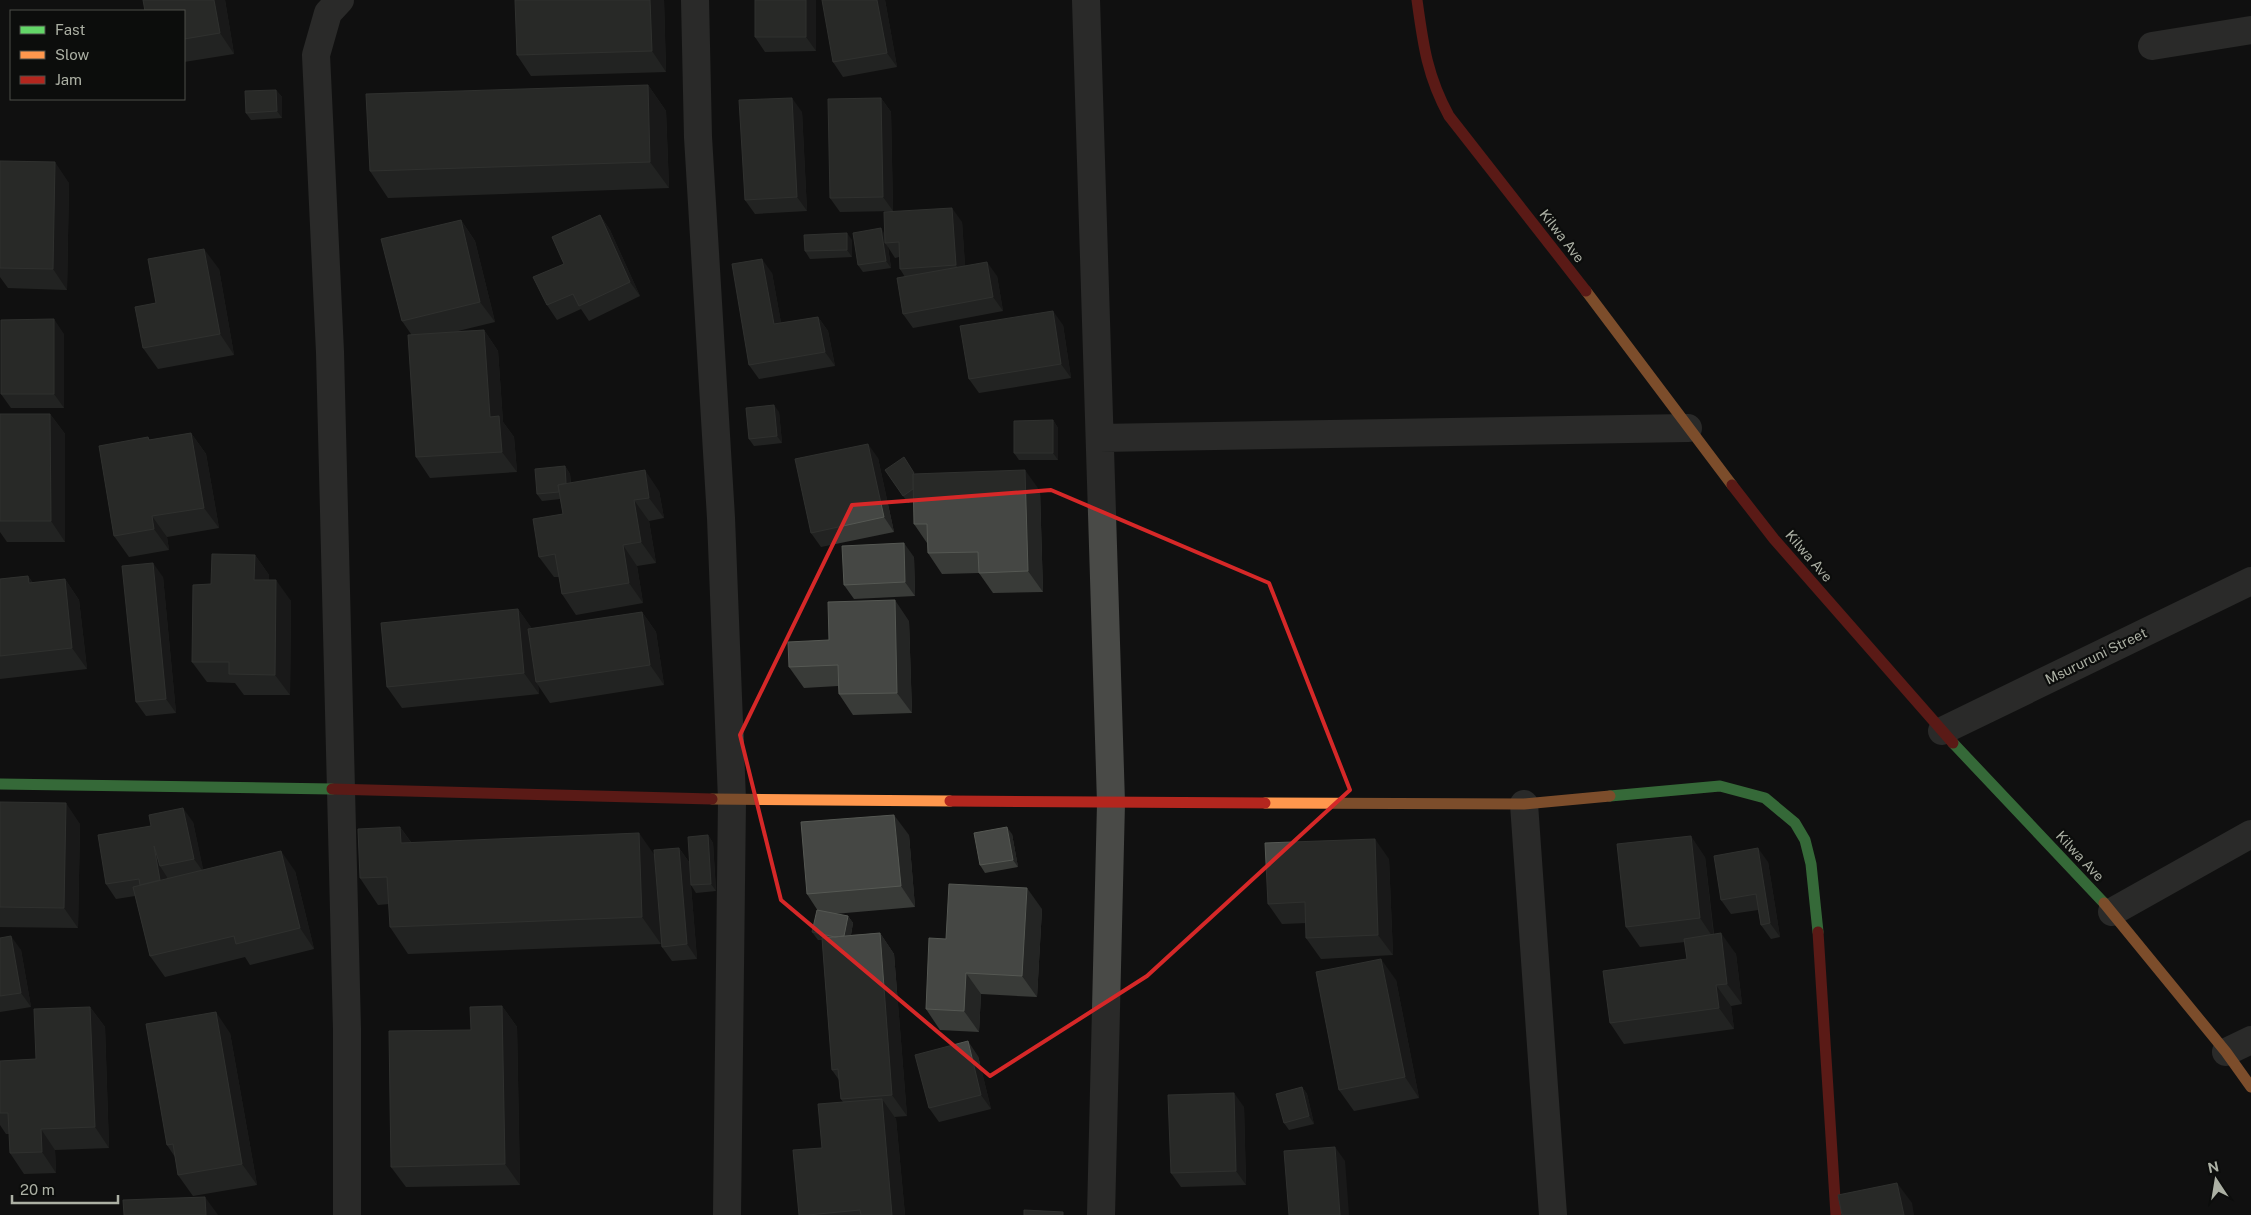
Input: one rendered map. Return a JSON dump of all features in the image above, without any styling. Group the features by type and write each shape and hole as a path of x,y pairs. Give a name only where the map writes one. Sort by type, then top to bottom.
{"street":[{"path":"695,0 698,137 721,518 732,800 727,1215"},
{"path":"1086,0 1112,802 1101,1215"},
{"name":"Kilwa Ave","path":"1417,0 1424,54 1436,92 1449,116 1548,241 1688,428 1774,539 1942,731 2112,912 2226,1052 2251,1087"},
{"path":"331,4 316,55 330,352 339,789 347,1029 347,1215"},
{"path":"2152,46 2251,30"},
{"path":"1100,438 1688,428"},
{"name":"Msururuni Street","path":"1942,731 2251,581"},
{"path":"0,784 339,789 732,800 1524,804 1720,786 1765,798 1794,823 1806,840 1811,864 1819,942 1836,1215"},
{"path":"1524,804 1553,1215"},
{"path":"2112,912 2251,834"},
{"path":"2226,1052 2251,1040"}],"highlighted area":[{"path":"1051,490 1269,583 1350,790 1147,976 990,1076 781,900 740,735 852,505"}],"building":[{"path":"143,0 214,0 220,33 185,39 185,10 145,10"},
{"path":"515,0 650,0 652,51 517,55"},
{"path":"755,0 806,0 806,37 755,37"},
{"path":"822,0 877,0 887,53 833,62"},
{"path":"648,85 650,162 370,171 366,94"},
{"path":"276,90 277,111 246,113 245,91"},
{"path":"792,98 797,197 745,200 739,100"},
{"path":"881,98 883,197 830,198 828,99"},
{"path":"0,161 55,162 53,269 0,268"},
{"path":"952,208 956,265 900,269 899,242 885,243 884,212"},
{"path":"600,215 630,282 579,306 573,294 547,305 533,277 564,264 552,237"},
{"path":"461,220 480,302 402,321 381,239"},
{"path":"881,228 886,261 858,265 853,233"},
{"path":"847,233 847,250 805,251 804,235"},
{"path":"204,249 220,334 143,348 135,307 156,303 148,259"},
{"path":"762,259 774,324 818,317 825,352 749,365 732,264"},
{"path":"987,262 993,297 903,314 897,278"},
{"path":"1053,311 1061,364 969,379 960,326"},
{"path":"54,319 54,394 1,394 1,320"},
{"path":"484,330 490,417 499,416 502,452 416,457 408,335"},
{"path":"774,405 777,436 749,439 746,408"},
{"path":"0,414 50,414 51,521 0,521"},
{"path":"1053,420 1053,453 1014,453 1014,421"},
{"path":"191,433 204,508 152,516 154,529 114,536 99,446 148,437 149,440"},
{"path":"868,444 884,517 811,533 795,459"},
{"path":"904,457 914,473 913,489 903,496 885,470"},
{"path":"565,466 566,483 558,485 559,492 537,494 535,469"},
{"path":"645,470 649,498 634,500 641,542 623,545 629,583 562,594 555,554 539,557 533,519 563,514 558,485"},
{"path":"1025,470 1028,571 979,573 978,552 928,553 927,524 914,524 913,474"},
{"path":"904,543 905,582 844,585 842,546"},
{"path":"212,554 255,555 254,580 276,580 275,675 229,674 229,662 192,662 193,585 211,584"},
{"path":"153,563 166,699 136,702 122,566"},
{"path":"28,576 29,583 65,579 72,648 0,656 0,579"},
{"path":"895,600 897,693 839,694 838,665 789,667 788,642 829,640 828,602"},
{"path":"518,609 524,673 387,687 381,623"},
{"path":"642,612 650,665 536,682 528,629"},
{"path":"0,802 66,803 64,908 0,907"},
{"path":"183,808 194,859 160,866 154,846 160,880 140,885 139,879 106,884 98,835 151,826 149,815"},
{"path":"894,815 901,886 807,894 801,822"},
{"path":"400,827 401,843 639,833 642,917 390,927 387,877 360,878 358,829"},
{"path":"1007,827 1013,860 980,865 974,833"},
{"path":"708,835 711,884 691,885 688,837"},
{"path":"1691,836 1700,918 1626,927 1617,844"},
{"path":"1375,839 1378,935 1306,938 1305,902 1268,904 1265,843"},
{"path":"679,848 687,944 662,947 654,850"},
{"path":"1758,848 1770,923 1761,925 1756,894 1721,900 1714,856"},
{"path":"281,851 300,928 236,944 234,936 150,956 133,887"},
{"path":"949,884 1027,888 1022,976 966,973 964,1011 926,1009 929,938 946,939"},
{"path":"817,910 848,916 844,936 835,937 812,932"},
{"path":"880,933 892,1095 841,1099 838,1069 832,1070 822,938"},
{"path":"1721,933 1727,984 1716,985 1719,1008 1610,1023 1603,971 1687,959 1684,939"},
{"path":"11,936 21,993 0,996 0,938"},
{"path":"1381,959 1405,1077 1339,1090 1316,972"},
{"path":"502,1006 505,1164 391,1167 389,1031 471,1030 470,1007"},
{"path":"90,1007 95,1127 41,1129 42,1152 10,1153 8,1113 0,1113 0,1061 36,1059 34,1009"},
{"path":"216,1012 242,1164 178,1175 173,1144 167,1145 146,1024"},
{"path":"968,1041 981,1095 929,1108 915,1055"},
{"path":"1302,1087 1309,1116 1284,1123 1276,1094"},
{"path":"1234,1093 1236,1171 1171,1173 1168,1095"},
{"path":"882,1099 892,1215 861,1215 860,1210 799,1215 793,1150 822,1148 818,1104"},
{"path":"1335,1147 1340,1215 1289,1215 1284,1151"},
{"path":"1897,1183 1904,1215 1842,1215 1838,1195"},
{"path":"205,1197 206,1215 124,1215 123,1200"},
{"path":"1024,1210 1063,1212 1063,1215 1024,1215"}],"traffic: fast":[{"path":"1953,743 2104,903"},
{"path":"0,784 332,789"},
{"path":"1610,796 1720,786 1765,798 1795,823 1805,840 1811,864 1818,932"}],"traffic: slow":[{"path":"1586,291 1732,485"},
{"path":"1265,803 1524,804 1610,796"},
{"path":"712,799 950,801"},
{"path":"2104,903 2226,1052 2251,1087"}],"traffic: jam":[{"path":"1417,0 1427,60 1449,116 1586,291"},
{"path":"1732,485 1774,539 1953,743"},
{"path":"332,789 712,799"},
{"path":"950,801 1265,803"},
{"path":"1818,932 1836,1215"}]}
